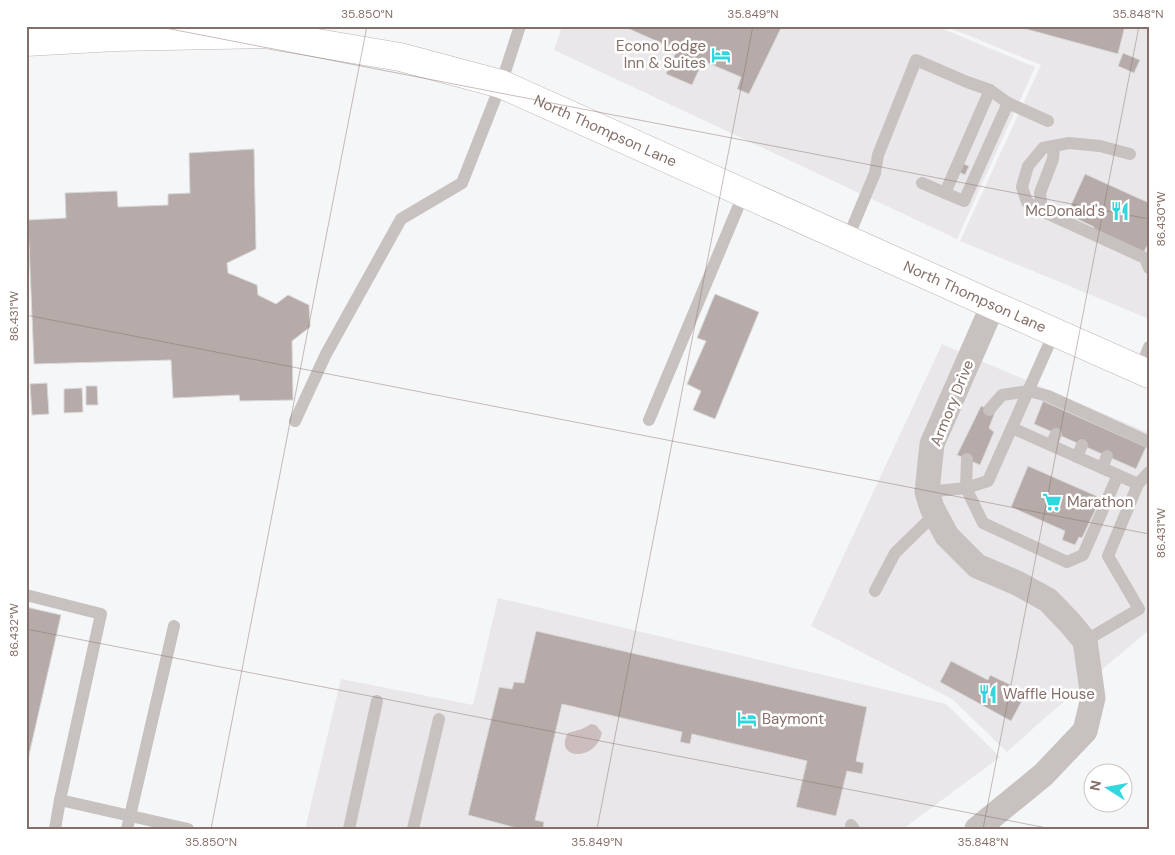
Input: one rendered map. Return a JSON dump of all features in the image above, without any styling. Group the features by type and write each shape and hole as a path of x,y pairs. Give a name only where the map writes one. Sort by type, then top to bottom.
{"main road":[{"name":"North Thompson Lane","path":"26,42 115,37 264,34 400,57 501,84 1054,333 1146,364"}],"street":[{"name":"Armory Drive","path":"931,503 932,444 993,305"},
{"path":"931,503 947,536 977,566 1017,583 1048,600 1085,641 1093,698 1085,731 1043,775 977,829"}],"lane":[{"path":"295,421 326,354 401,219 462,183 501,84 520,26"},
{"path":"847,240 875,173 878,155 916,60 990,90 1008,103 1048,121"},
{"path":"945,193 990,90"},
{"path":"922,183 964,201 1008,103"},
{"path":"1130,154 1100,146 1069,142 1043,148 1028,166 1022,187 1027,202 1042,211 1144,258 1149,268"},
{"path":"1042,211 1040,193 1053,159 1054,146"},
{"path":"649,420 744,194"},
{"path":"874,591 895,553 931,503 988,481 1054,333"},
{"path":"989,410 1002,395 1029,391 1048,396 1067,408 1149,442"},
{"path":"1012,428 1053,440 1080,451 1104,462 1118,475 1138,484"},
{"path":"967,459 966,488 983,523 1066,562 1083,555 1118,475"},
{"path":"1085,641 1139,609 1108,556 1138,484 1149,472"},
{"path":"26,595 101,614 55,829"},
{"path":"129,823 174,626"},
{"path":"349,829 377,701"},
{"path":"413,829 439,719"},
{"path":"60,800 129,823 188,829"}],"shaded area":[{"path":"562,26 936,26 1035,67 957,239 554,50"},
{"path":"945,26 1149,26 1149,319 960,241 1041,65"},
{"path":"942,344 1149,433 1149,630 1007,752 952,699 811,626"},
{"path":"498,598 946,704 1000,757 903,829 305,829 341,679 473,705"},
{"path":"591,724 596,725 602,733 598,743 584,753 570,752 566,748 565,742 568,733"}],"building":[{"name":"Econo Lodge Inn & Suites","path":"627,26 782,26 749,94 737,89 741,77 703,61 692,85 666,74 677,50 627,28"},
{"path":"1015,26 1125,26 1118,54"},
{"path":"1123,53 1140,60 1134,73 1118,66"},
{"path":"254,149 256,249 227,263 228,273 257,285 258,295 276,304 288,295 309,305 310,327 292,341 293,400 240,401 239,395 173,398 171,360 34,364 28,220 66,218 65,193 117,191 118,207 168,205 168,194 190,193 189,153"},
{"path":"961,163 969,166 965,175 957,171"},
{"path":"1085,174 1149,202 1149,246 1147,246 1144,252 1093,229 1094,227 1067,214"},
{"path":"715,294 759,312 715,419 693,410 701,391 687,384 706,341 697,338"},
{"path":"47,383 49,414 32,415 30,384"},
{"path":"86,386 97,386 98,405 86,405"},
{"path":"82,388 83,412 64,413 64,389"},
{"path":"1043,401 1146,447 1136,469 1034,424"},
{"path":"981,406 995,412 989,428 994,432 980,465 957,455"},
{"path":"1028,466 1101,498 1082,538 1079,537 1075,545 1062,540 1065,531 1011,507"},
{"path":"26,607 61,615 26,768"},
{"name":"Baymont","path":"536,631 867,707 856,761 864,763 862,774 847,771 836,816 796,807 807,761 692,734 690,744 680,742 682,732 562,704 535,820 544,822 543,829 520,829 468,815 499,687 512,689 514,682 524,683"},
{"path":"951,661 988,680 990,675 1011,685 1008,690 1023,699 1011,721 940,682"}],"place":[{"name":"Econo Lodge Inn & Suites","path":"721,55"},
{"name":"McDonald's","path":"1120,211"},
{"name":"Marathon","path":"1052,502"},
{"name":"Waffle House","path":"988,694"},
{"name":"Baymont","path":"747,719"}]}
